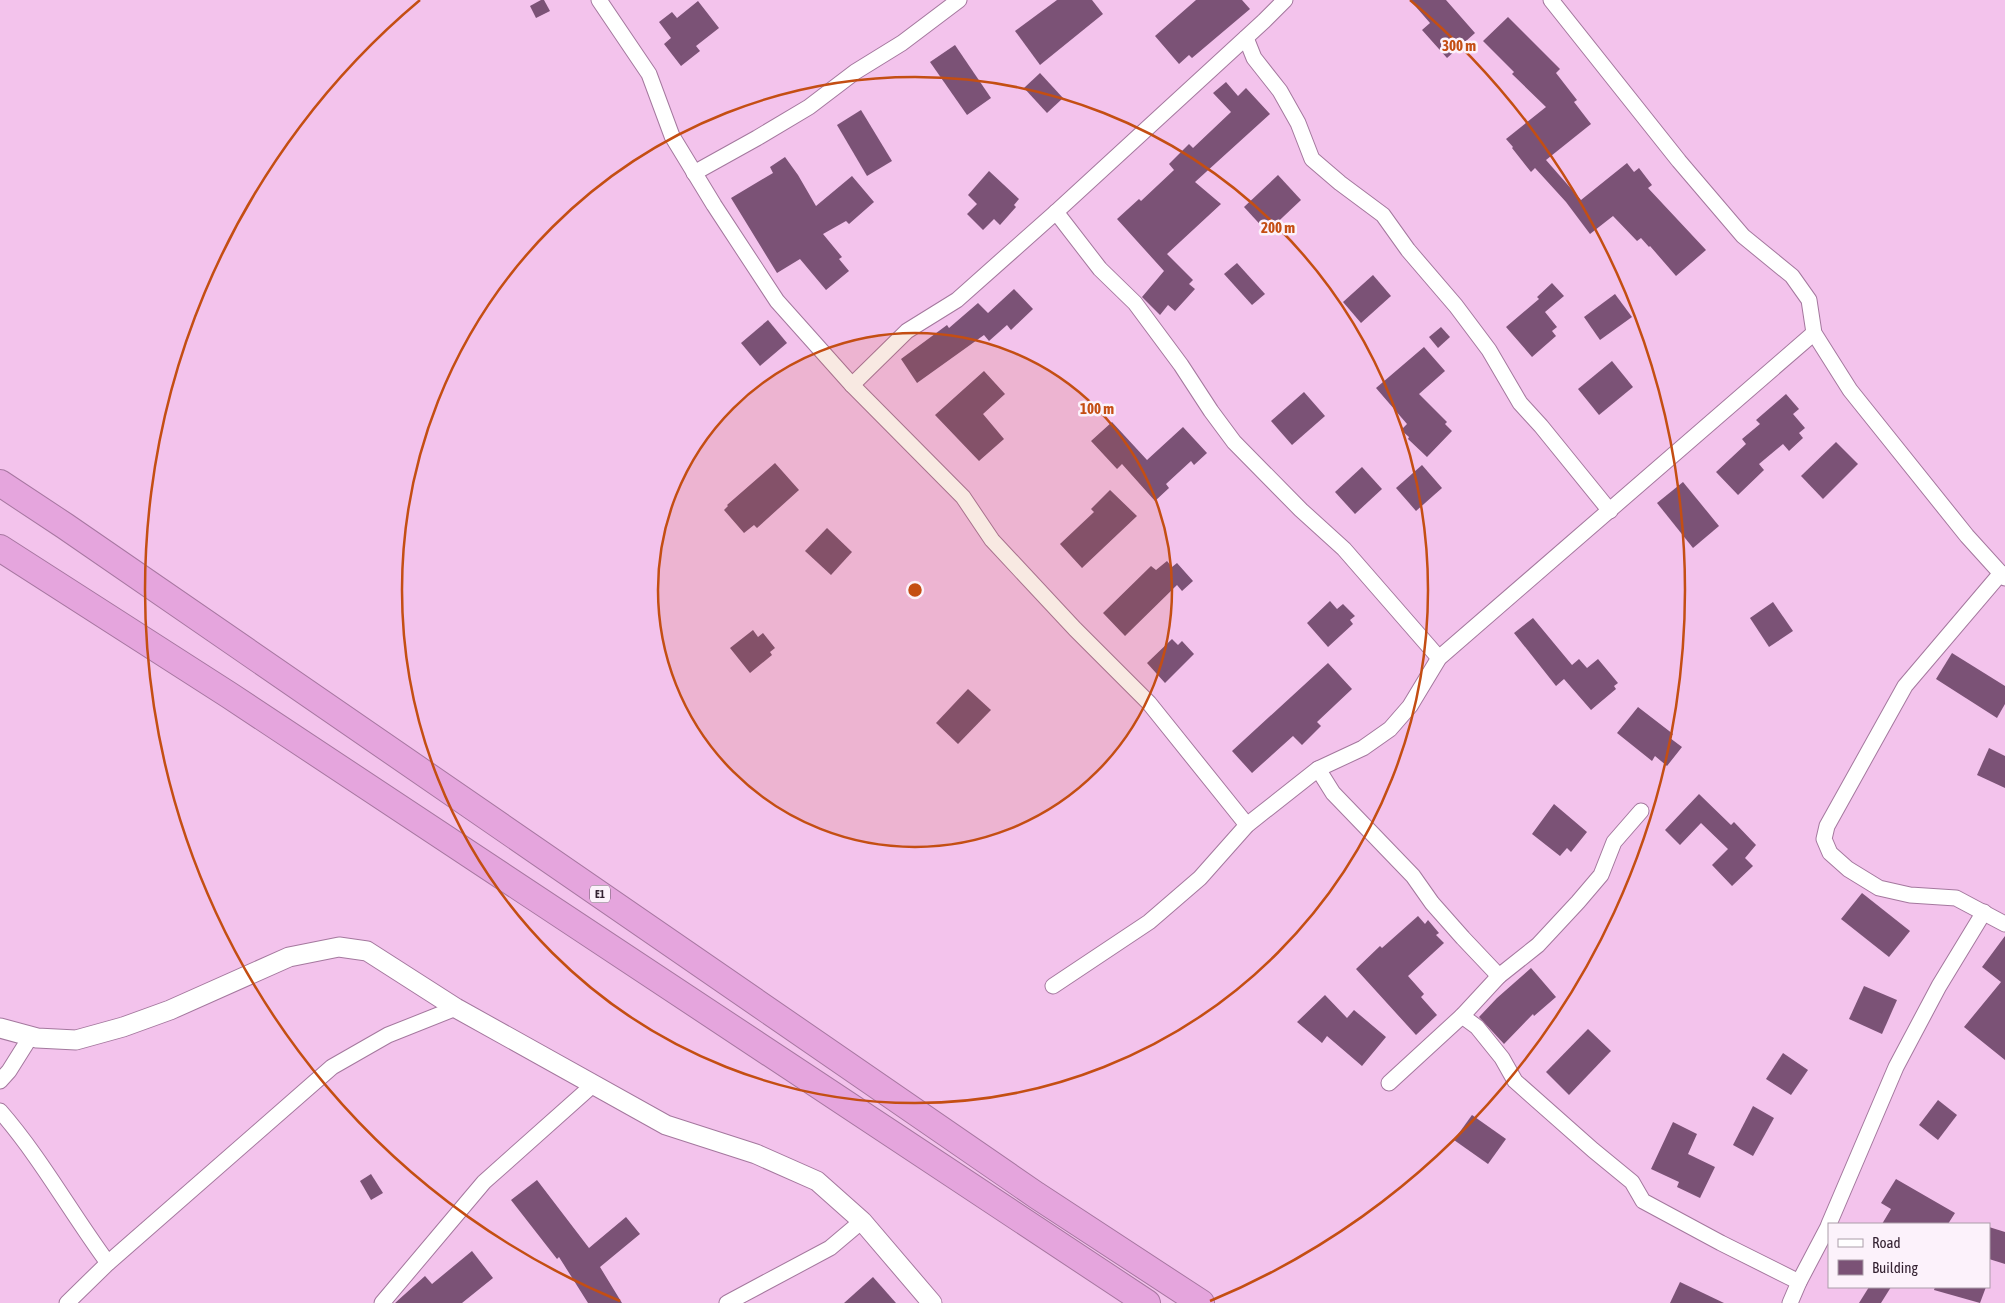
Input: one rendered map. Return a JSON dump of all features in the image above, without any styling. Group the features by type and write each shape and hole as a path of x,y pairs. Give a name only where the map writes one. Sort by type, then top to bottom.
{"highway":[{"name":"E1","path":"0,483 74,532 1036,1195 1201,1303"},
{"path":"0,548 245,706 1147,1303"}],"street":[{"path":"599,0 648,74 672,136 777,301 852,385 962,497 992,540 1075,629 1149,702 1247,825"},
{"path":"694,173 758,138 809,107 854,72 902,42 959,0"},
{"path":"852,385 907,331 957,300 1056,212 1285,0"},
{"path":"1551,0 1679,161 1743,236 1792,276 1809,300 1814,333 1850,390 1967,536 2003,576 1905,686 1827,826 1824,839 1830,853 1848,870 1879,888 1910,894 1956,898 2005,924"},
{"path":"1246,38 1254,58 1280,91 1298,124 1312,159 1340,183 1383,214 1408,250 1456,306 1489,350 1520,403 1542,426 1610,511"},
{"path":"1056,212 1100,269 1135,302 1234,442 1300,510 1344,549 1439,658"},
{"path":"1053,986 1149,922 1200,878 1247,825 1318,769 1363,748 1390,730 1410,706 1439,658 1814,333"},
{"path":"1318,769 1333,793 1413,876 1450,924 1499,976"},
{"path":"1389,1083 1462,1016 1499,976 1538,945 1578,902 1601,875 1614,842 1641,811"},
{"path":"1830,1223 1896,1066 1939,986 1984,912"},
{"path":"0,1028 31,1036 76,1040 123,1027 170,1010 289,957 339,947 368,951 456,1008 666,1125 756,1154 817,1181 862,1221 932,1303"},
{"path":"67,1303 108,1263 332,1068 388,1035 456,1008"},
{"path":"1462,1016 1478,1027 1502,1058 1515,1081 1592,1150 1632,1182 1643,1201 1799,1282"},
{"path":"0,1080 10,1071 31,1036"},
{"path":"382,1303 484,1182 594,1084"},
{"path":"0,1111 20,1134 82,1228 108,1263"},
{"path":"727,1303 748,1299 830,1248 862,1221"},
{"path":"1790,1303 1828,1227"}],"building":[{"path":"544,0 550,11 536,18 530,6"},
{"path":"1057,0 1092,0 1103,14 1040,65 1015,31"},
{"path":"1196,0 1242,0 1250,9 1192,58 1189,55 1179,64 1155,36"},
{"path":"1410,0 1446,0 1475,33 1447,58 1422,30 1430,23"},
{"path":"698,1 719,28 696,46 700,51 681,66 664,44 671,38 659,22 672,12 677,18"},
{"path":"1508,17 1560,69 1556,73 1577,100 1574,102 1591,124 1546,160 1581,200 1627,163 1634,172 1639,168 1652,185 1648,188 1706,250 1676,276 1650,246 1641,238 1637,241 1613,216 1590,234 1566,202 1535,168 1531,172 1506,139 1546,107 1512,74 1514,72 1483,41"},
{"path":"955,45 991,98 967,115 930,62"},
{"path":"1040,73 1063,98 1047,113 1024,88"},
{"path":"1226,82 1238,96 1246,88 1270,114 1195,182 1221,204 1167,254 1193,280 1189,284 1195,289 1175,311 1168,305 1160,315 1142,297 1164,271 1117,219 1139,199 1141,201 1174,170 1169,164 1189,144 1193,148 1231,112 1213,93"},
{"path":"861,110 892,161 867,176 837,125"},
{"path":"785,157 816,206 852,176 874,202 849,224 846,221 823,234 842,257 839,259 849,271 826,290 800,259 777,273 731,198 773,173 770,167"},
{"path":"989,171 1019,199 1014,205 1016,207 1000,225 994,219 983,230 967,214 977,204 968,195"},
{"path":"1278,175 1301,200 1267,232 1244,207"},
{"path":"1237,263 1265,294 1252,305 1224,274"},
{"path":"1373,275 1391,296 1361,323 1343,302"},
{"path":"1552,283 1564,296 1545,312 1557,327 1552,331 1556,336 1532,357 1506,327 1539,299 1537,297"},
{"path":"1014,289 1033,309 1011,330 1007,325 989,341 984,335 917,383 901,359 947,325 949,328 978,303 988,313"},
{"path":"1615,294 1632,317 1600,340 1584,317"},
{"path":"768,320 787,343 760,366 741,343"},
{"path":"1441,327 1450,337 1438,348 1429,337"},
{"path":"1424,347 1445,371 1419,394 1447,422 1445,424 1452,431 1427,457 1401,430 1407,424 1376,388"},
{"path":"1612,361 1633,387 1599,415 1578,389"},
{"path":"984,371 1005,394 983,414 1004,439 979,461 935,415"},
{"path":"1304,392 1325,416 1292,445 1271,421"},
{"path":"1786,394 1799,409 1793,414 1805,428 1799,433 1803,438 1789,451 1783,444 1759,464 1764,470 1738,495 1716,472 1746,444 1742,439 1760,424 1756,420"},
{"path":"1112,422 1147,460 1183,427 1207,453 1194,465 1191,461 1166,484 1169,488 1155,501 1122,464 1117,469 1091,441"},
{"path":"1836,442 1858,464 1823,499 1801,476"},
{"path":"775,463 799,490 757,528 754,525 744,533 724,510 727,505"},
{"path":"1422,465 1442,488 1416,511 1396,488"},
{"path":"1362,467 1382,489 1355,514 1335,492"},
{"path":"1683,482 1719,526 1693,548 1657,503"},
{"path":"1110,490 1137,516 1082,568 1060,544 1094,512 1091,509"},
{"path":"827,528 852,552 831,575 805,551"},
{"path":"1167,561 1172,567 1177,563 1193,581 1182,591 1177,585 1125,636 1103,613 1151,566 1156,570"},
{"path":"1330,601 1337,609 1343,604 1355,616 1350,620 1353,624 1328,647 1307,623"},
{"path":"1773,602 1793,631 1769,647 1750,618"},
{"path":"1533,618 1572,665 1579,659 1587,668 1598,659 1618,683 1614,686 1616,689 1591,710 1564,679 1556,686 1514,633"},
{"path":"753,630 758,637 763,633 775,648 770,652 772,655 750,673 730,648"},
{"path":"1172,639 1178,645 1182,641 1194,654 1165,683 1147,663"},
{"path":"1952,653 2005,686 2005,704 1997,718 1936,679"},
{"path":"1328,663 1352,689 1317,722 1321,726 1302,745 1293,736 1252,773 1232,751"},
{"path":"968,689 991,710 958,744 936,723"},
{"path":"1638,707 1673,734 1670,738 1682,747 1667,766 1655,756 1652,761 1617,733"},
{"path":"1989,748 2005,756 2005,788 1977,775"},
{"path":"1699,794 1731,825 1734,822 1756,845 1745,858 1753,866 1732,886 1712,865 1728,849 1701,823 1680,845 1665,830"},
{"path":"1554,804 1587,832 1571,852 1567,848 1560,856 1532,834"},
{"path":"1862,893 1910,931 1889,957 1841,919"},
{"path":"1418,916 1425,924 1428,920 1439,933 1436,935 1444,943 1408,976 1424,994 1421,997 1437,1015 1416,1035 1356,969 1380,946 1382,948"},
{"path":"2005,936 2005,1060 1964,1027 2001,982 1982,967"},
{"path":"1531,968 1556,997 1534,1016 1533,1014 1504,1044 1479,1017"},
{"path":"1864,986 1897,1000 1882,1034 1849,1019"},
{"path":"1325,995 1347,1018 1354,1010 1386,1037 1362,1066 1327,1036 1322,1043 1297,1022"},
{"path":"1588,1029 1611,1051 1569,1095 1546,1072"},
{"path":"1783,1053 1808,1070 1791,1095 1766,1079"},
{"path":"1938,1100 1957,1115 1938,1140 1919,1125"},
{"path":"1753,1106 1774,1118 1753,1156 1733,1145"},
{"path":"1472,1115 1506,1139 1488,1164 1454,1140"},
{"path":"1673,1122 1697,1134 1688,1154 1715,1167 1700,1198 1677,1187 1679,1182 1651,1169"},
{"path":"371,1174 383,1193 371,1200 360,1181"},
{"path":"1896,1179 1955,1213 1949,1223 1883,1223 1891,1209 1881,1203"},
{"path":"537,1180 589,1248 626,1217 640,1234 600,1267 622,1303 588,1303 559,1257 557,1259 511,1200"},
{"path":"1990,1227 2005,1232 2005,1264 1990,1259"},
{"path":"472,1251 493,1278 462,1303 395,1303 425,1276 432,1284"},
{"path":"873,1277 896,1303 844,1303"},
{"path":"1680,1282 1724,1303 1670,1303"},
{"path":"1868,1288 1890,1288 1881,1303 1859,1303"},
{"path":"1935,1288 1986,1288 1980,1303 1934,1290"}]}
